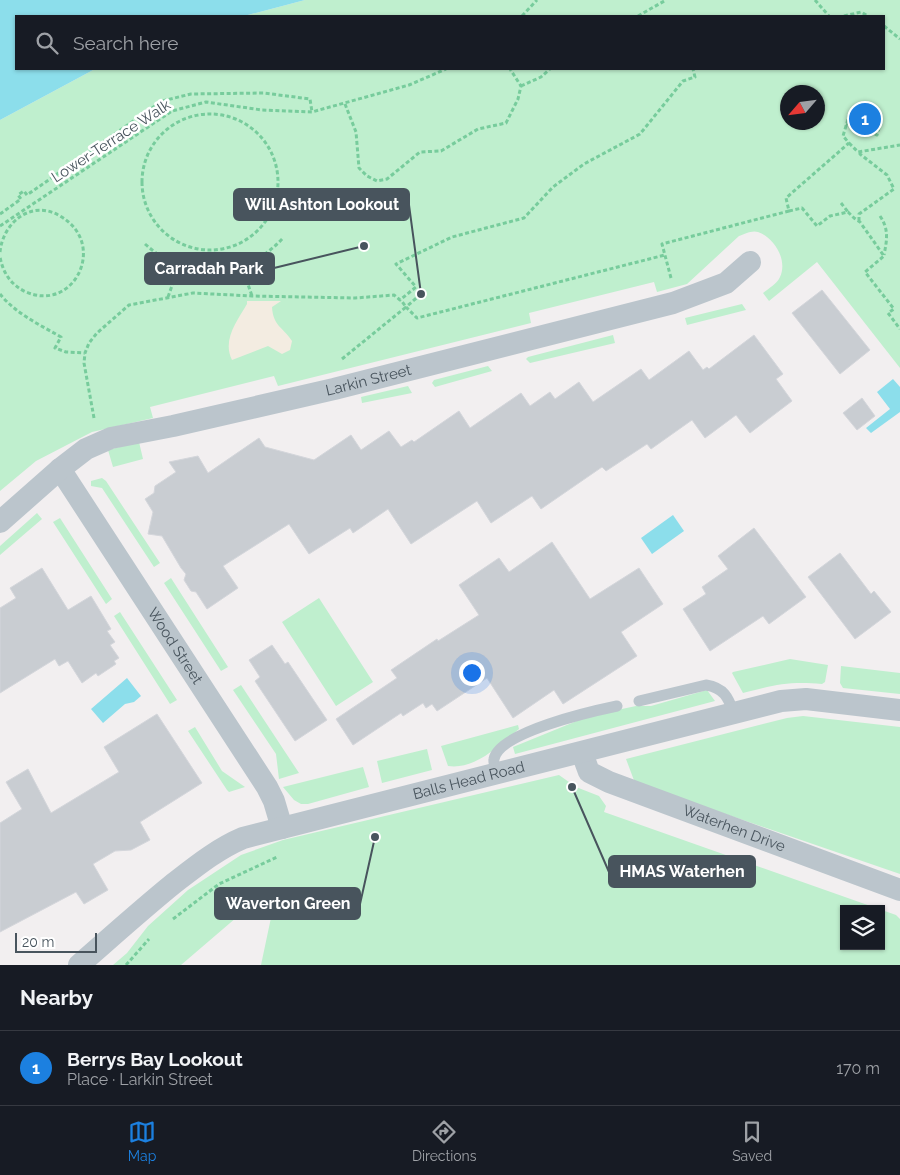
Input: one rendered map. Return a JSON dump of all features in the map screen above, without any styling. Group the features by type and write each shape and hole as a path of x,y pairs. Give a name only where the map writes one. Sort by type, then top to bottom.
{"street":[{"name":"Larkin Street","path":"0,522 60,469 86,449 111,438 174,426 334,389 677,302 726,283 750,262"},
{"name":"Wood Street","path":"60,469 267,787 274,801 282,828"},
{"name":"Balls Head Road","path":"79,965 148,904 202,862 227,845 243,838 781,701 806,699 900,710"},
{"name":"Waterhen Drive","path":"582,753 589,772 609,782 900,890"}],"lane":[{"path":"639,701 706,685 715,686 729,698 734,713"},
{"path":"497,774 493,760 496,754 516,738 533,729 617,706"}],"path":[{"path":"523,15 537,0"},
{"path":"640,15 666,0"},
{"path":"815,0 828,15"},
{"path":"848,15 861,12 866,15"},
{"path":"885,27 900,39"},
{"name":"Lower-Terrace Walk","path":"0,226 172,111 206,102 262,110 312,112 409,85 444,70"},
{"path":"345,104 356,132 359,168 367,176 377,181 387,179 420,152 441,151 478,129 506,123 518,99 521,86 511,70"},
{"path":"521,86 542,78 549,70"},
{"path":"402,299 416,287 396,264 452,237 524,218 553,188 584,164 640,134 683,81 695,77 693,70"},
{"path":"0,214 21,199 18,195 24,191 27,195 162,101 191,94 264,92 310,99 312,112"},
{"path":"192,106 195,115"},
{"path":"218,113 240,120 259,134 273,153 279,176 277,199 268,220 252,238 231,248 208,251 187,247 167,236 153,220 144,200 141,178 146,157 153,144 174,123 195,115 218,113"},
{"path":"846,124 876,136 879,128 849,116 846,124 843,136 858,152 861,152 887,175 894,189 859,214 860,222"},
{"path":"789,211 786,198 849,143"},
{"path":"861,152 900,145"},
{"path":"841,203 860,222 884,256"},
{"path":"671,280 662,244 802,208 817,226 830,216 848,212"},
{"path":"0,252 1,241 7,229 16,217 30,212 44,211 58,214 70,221 79,232 84,246 84,260 80,273 71,284 60,292 46,296 33,295 20,289 2,269 0,257"},
{"path":"880,216 886,224 887,231 884,256 866,272 894,309 888,313 900,329"},
{"path":"145,244 156,254 178,268 213,272 243,269 269,251 283,238"},
{"path":"94,418 84,364 85,353 89,343 97,333 129,305 193,293 355,298 394,295 402,299 417,318 665,255"},
{"path":"168,297 178,268"},
{"path":"243,269 252,296"},
{"path":"0,294 5,301 26,317 61,337 54,348 66,352 85,353"},
{"path":"338,363 420,294"},
{"path":"168,923 219,884 285,854"},
{"path":"126,965 154,934"}],"green space":[{"path":"305,0 900,0 900,368 817,262 769,301 763,293 775,284 780,277 782,270 781,257 774,244 764,235 758,232 748,232 739,236 687,284 657,292 654,282 529,313 531,323 278,386 274,376 150,407 153,418 92,432 36,461 0,491 0,120 93,70 885,70 885,15 248,15"},
{"path":"742,304 746,310 687,325 685,318"},
{"path":"613,335 615,343 530,363 526,359 528,357"},
{"path":"488,366 492,371 435,387 432,383 434,380"},
{"path":"408,386 412,393 362,403 361,397"},
{"path":"139,442 143,459 113,467 108,450"},
{"path":"102,478 106,481 160,563 154,567 102,488 91,486 91,481"},
{"path":"37,513 42,519 0,555 0,546"},
{"path":"60,518 112,599 106,604 53,522"},
{"path":"171,578 228,667 221,671 164,583"},
{"path":"319,598 373,682 336,706 282,622"},
{"path":"120,612 177,700 170,704 114,616"},
{"path":"790,659 828,665 825,682 822,684 782,684 743,693 732,673 733,672"},
{"path":"841,666 900,673 900,694 843,688 840,683"},
{"path":"241,685 299,773 279,779 276,754 233,690"},
{"path":"707,690 715,701 515,754 513,747 589,716 636,706 651,706"},
{"path":"803,716 900,727 900,874 635,783 626,759 787,718"},
{"path":"518,725 519,729 486,755 468,764 448,766 441,746"},
{"path":"195,727 222,771 245,787 229,792 227,790 188,731"},
{"path":"427,749 432,770 382,783 377,761"},
{"path":"363,767 369,787 308,804 301,804 294,800 283,787"},
{"path":"559,775 576,787 599,796 606,806 604,812 868,905 840,905 840,950 885,950 885,911 896,915 900,919 900,965 261,965 276,894 271,888 181,965 113,965 127,953 148,926 188,890 241,855 283,840"}],"sand":[{"path":"247,301 281,301 272,307 273,313 276,322 292,341 290,350 282,354 268,346 232,360 229,353 230,338"}],"water":[{"path":"0,0 305,0 248,15 15,15 15,70 93,70 0,120"},
{"path":"893,379 900,387 900,412 871,433 866,428 890,409 877,392"},
{"path":"673,515 684,531 652,554 641,538"},
{"path":"127,678 141,696 134,702 125,704 103,723 91,709"}],"building":[{"path":"822,290 870,350 840,374 792,313"},
{"path":"754,335 783,374 776,379 792,401 750,433 736,415 705,438 692,420 651,449 647,444 606,471 602,467 541,509 532,496 491,523 477,501 411,544 388,509 353,533 350,528 309,554 289,524 223,566 238,588 207,609 196,592 191,591 184,580 186,574 162,536 148,534 153,512 145,499 154,493 155,486 176,472 169,462 198,456 208,473 259,438 265,447 314,460 351,435 361,450 389,431 401,447 412,440 414,442 459,411 470,428 521,393 530,406 550,392 555,399 579,382 593,402 641,369 649,380 689,351 703,370 707,367 709,369"},
{"path":"862,398 875,416 857,430 843,413"},
{"path":"754,528 806,597 769,624 763,616 710,651 683,609 706,594 702,587 728,569 718,556"},
{"path":"552,542 590,599 639,568 663,604 621,632 637,656 563,704 554,690 513,718 487,678 437,711 432,704 426,708 423,703 403,716 401,713 353,745 336,719 397,678 391,670 437,639 438,641 479,615 459,585 499,558 509,572"},
{"path":"840,553 871,594 874,591 891,612 855,639 808,577"},
{"path":"42,568 68,610 91,596 111,629 107,631 115,642 110,645 119,658 114,661 116,664 98,676 96,673 82,683 68,661 59,666 55,659 0,693 0,608 16,598 10,588"},
{"path":"272,645 285,664 288,662 327,720 295,741 255,681 260,677 249,660"},
{"path":"157,714 202,783 140,822 150,840 131,850 115,851 93,864 108,890 84,904 76,892 0,932 0,823 22,809 6,782 28,769 51,813 119,772 104,747"}],"place":[{"name":"Berrys Bay Lookout","path":"865,119"},
{"name":"Carradah Park","path":"364,246"},
{"name":"Will Ashton Lookout","path":"421,294"},
{"name":"HMAS Waterhen","path":"572,787"},
{"name":"Waverton Green","path":"375,837"}]}
